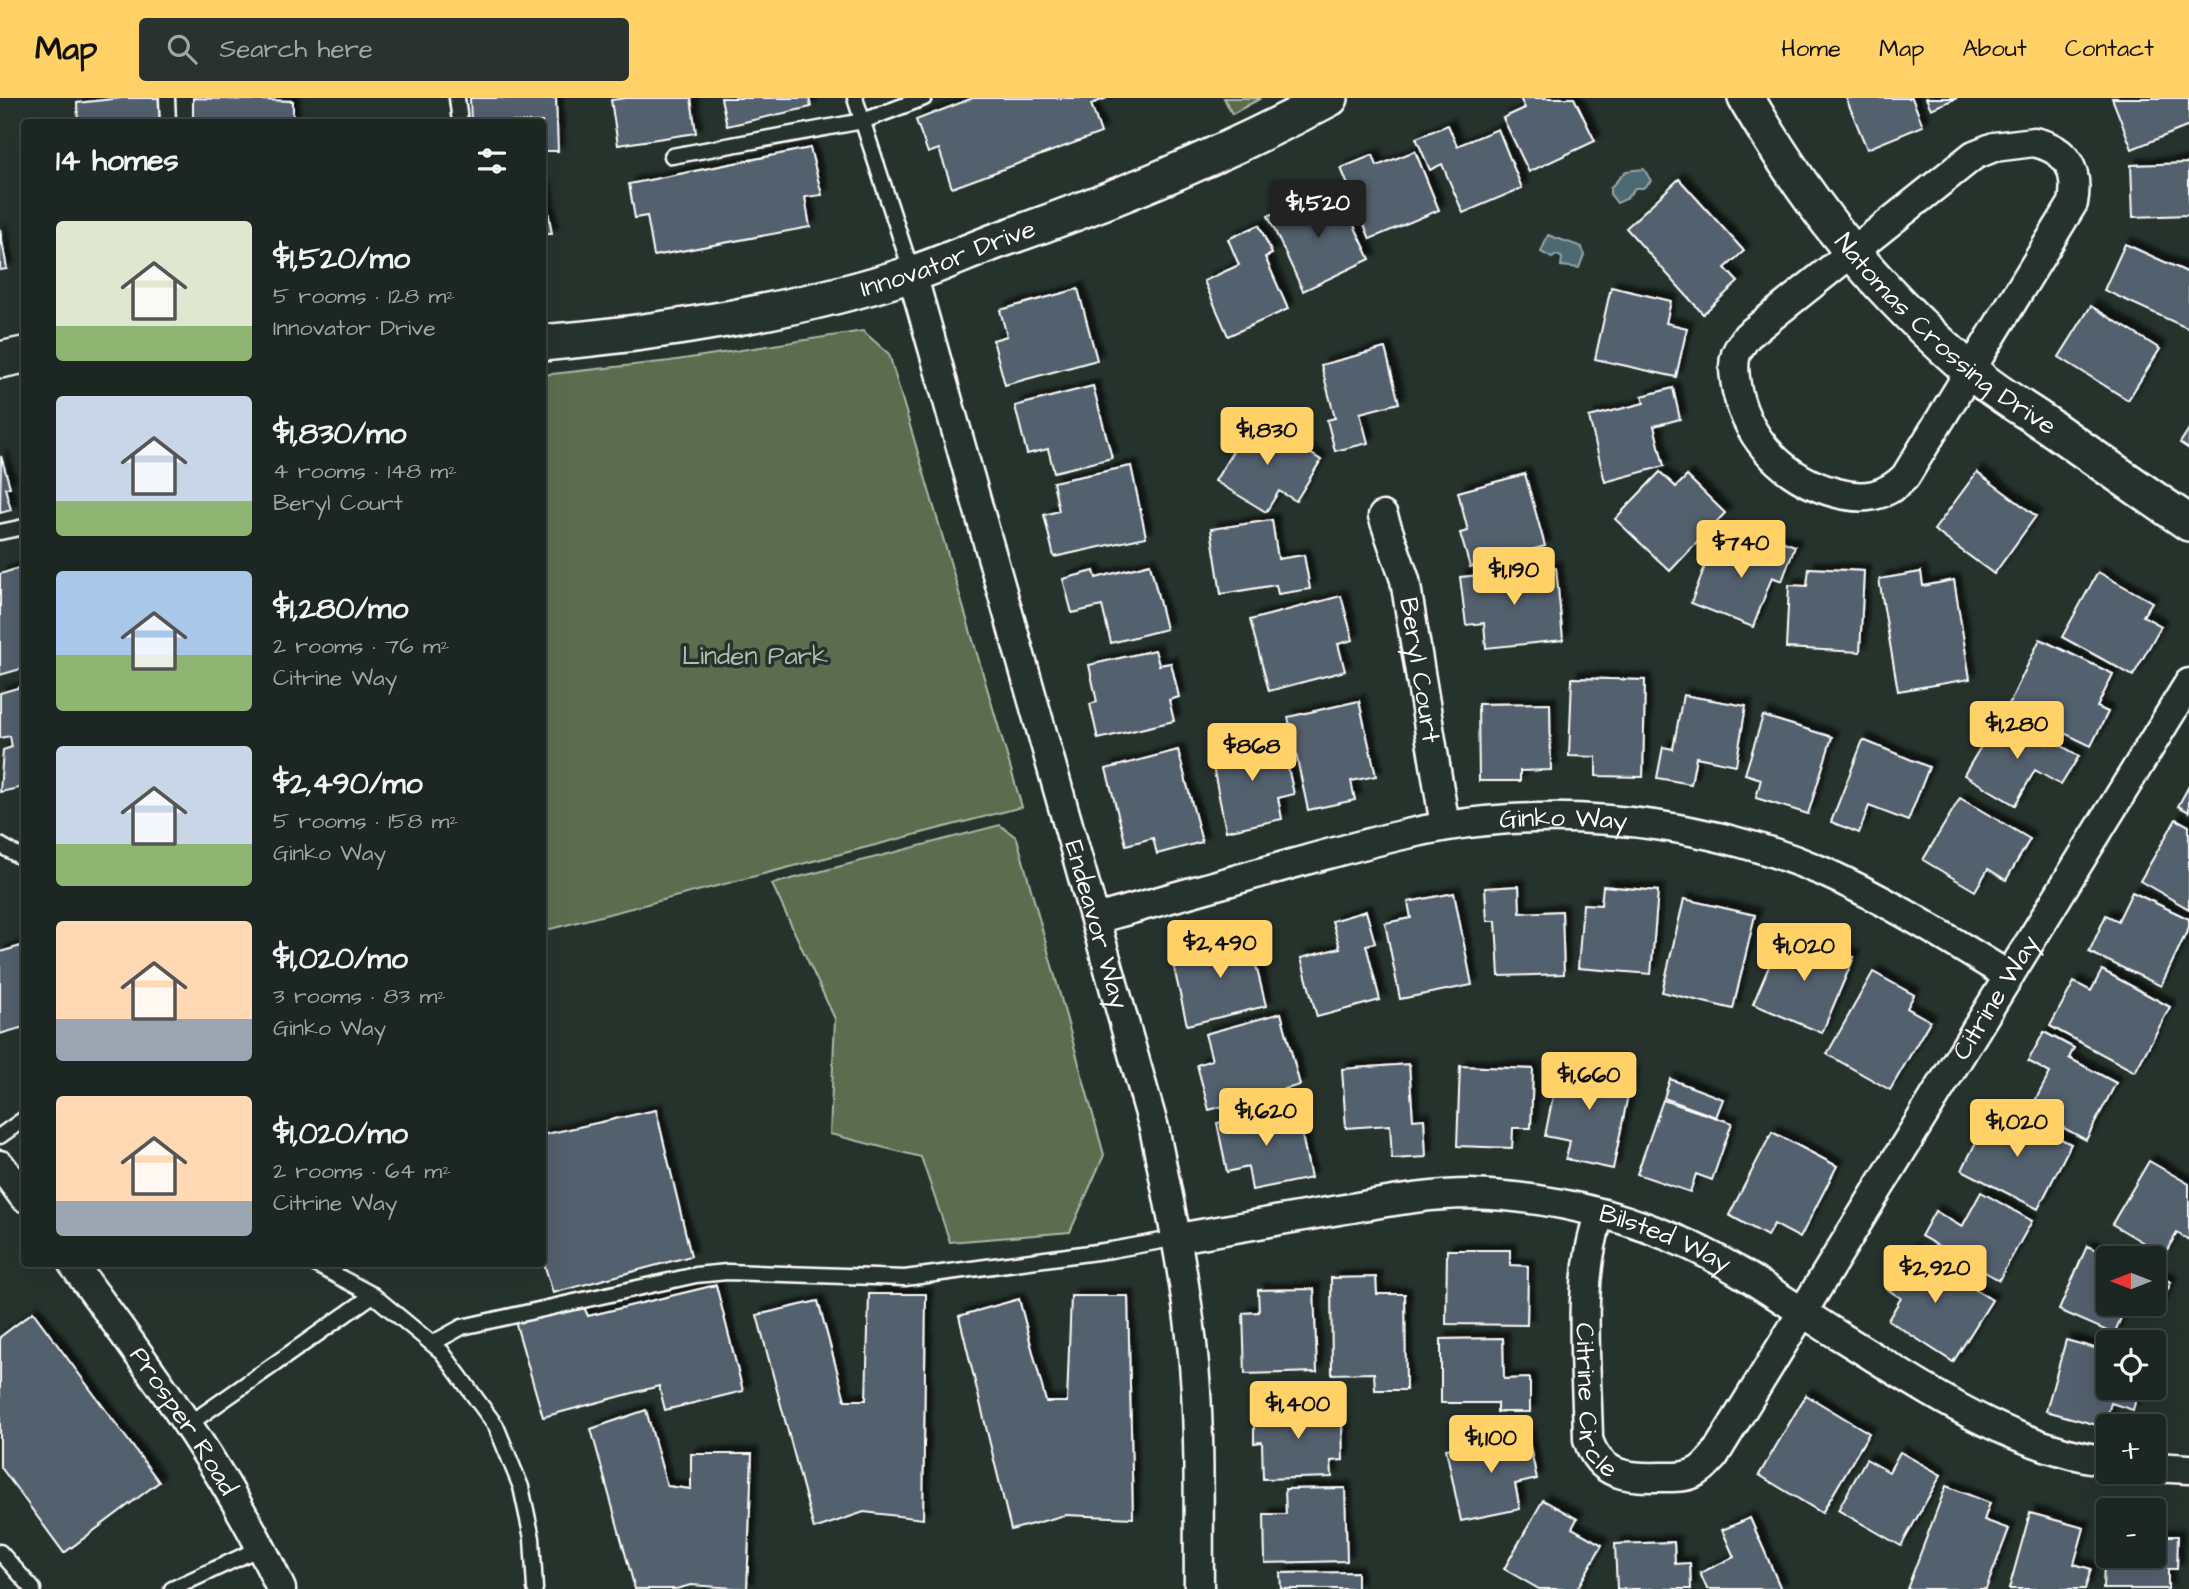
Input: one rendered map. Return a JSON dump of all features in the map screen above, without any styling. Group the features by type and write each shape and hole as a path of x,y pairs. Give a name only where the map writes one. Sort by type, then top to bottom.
{"street":[{"name":"Innovator Drive","path":"546,343 587,339 777,308 912,274 1188,168 1264,134 1330,98"},
{"name":"Natomas Crossing Drive","path":"1746,98 1778,152 1850,253 1911,318 1978,377 2189,523"},
{"path":"2034,142 2050,145 2063,154 2071,165 2076,185 2073,203 1905,477 1894,488 1875,496 1850,496 1817,488 1790,473 1769,454 1755,436 1741,409 1734,375 1736,355 1747,336 1850,253 1974,155 1994,147 2034,142"},
{"name":"Endeavor Way","path":"912,274 1154,1128 1178,1238 1192,1346 1198,1443 1199,1589"},
{"path":"0,360 21,356"},
{"name":"Beryl Court","path":"1383,516 1405,580 1445,826"},
{"name":"Citrine Way","path":"1802,1313 2189,683"},
{"name":"Ginko Way","path":"1096,919 1378,840 1445,826 1548,817 1608,820 1669,828 1753,847 1822,871 1889,903 2009,976"},
{"path":"0,1165 21,1193"},
{"name":"Bilsted Way","path":"1178,1238 1399,1200 1468,1194 1528,1198 1586,1208 1599,1215 1611,1215 1636,1223 1691,1246 1985,1422 2041,1444 2096,1458"},
{"name":"Citrine Circle","path":"1599,1215 1590,1242 1586,1279 1588,1439 1591,1451 1614,1474 1631,1478 1685,1477 1699,1471 1714,1456 1802,1313"},
{"name":"Prosper Road","path":"75,1267 189,1424 262,1547 281,1589"},
{"path":"2166,1468 2189,1469"}],"lane":[{"path":"167,98 168,119"},
{"path":"457,98 460,119"},
{"path":"855,98 912,274"},
{"path":"672,156 863,121 924,98"},
{"path":"0,532 21,528"},
{"path":"0,845 21,857"},
{"path":"0,1136 21,1121"},
{"path":"433,1343 462,1327 696,1275 727,1272 905,1278 1111,1250 1178,1238"},
{"path":"321,1267 373,1295 433,1343 496,1426 521,1487 532,1538 536,1589"},
{"path":"189,1424 373,1295"},
{"path":"172,1589 262,1547"},
{"path":"0,1552 33,1589"}],"green space":[{"path":"1224,98 1261,98 1232,114"},
{"name":"Linden Park","path":"863,331 889,354 1022,807 546,930 546,375 670,361"},
{"path":"1000,825 1017,838 1104,1155 1070,1232 950,1242 921,1157 830,1134 835,1019 772,884"}],"water":[{"path":"1644,169 1651,181 1643,188 1635,188 1626,199 1617,203 1610,194 1610,188 1626,171"},
{"path":"1548,235 1582,247 1584,255 1579,268 1561,266 1562,258 1557,255 1552,258 1541,252"}],"building":[{"path":"122,98 159,98 161,119 78,119 77,103"},
{"path":"193,98 293,101 293,119 193,119"},
{"path":"470,98 556,98 558,151 546,151 546,119 471,119"},
{"path":"691,98 696,133 618,145 611,100"},
{"path":"721,98 809,98 811,107 727,126"},
{"path":"973,98 1107,98 1091,104 1101,133 952,188 939,149 928,153 916,120"},
{"path":"1520,98 1574,98 1595,141 1529,172 1503,118 1525,108"},
{"path":"1846,98 1912,98 1923,126 1867,149"},
{"path":"1926,98 1957,98 1931,109"},
{"path":"2112,98 2189,98 2189,126 2132,149"},
{"path":"1448,125 1457,146 1498,129 1522,188 1463,213 1442,164 1430,170 1416,138"},
{"path":"810,148 822,195 805,197 810,227 654,256 647,216 635,218 629,184"},
{"path":"1415,151 1439,210 1370,239 1341,168 1373,155 1377,166"},
{"path":"2189,163 2189,215 2133,217 2131,165"},
{"path":"1679,179 1744,251 1725,268 1738,282 1703,314 1626,228"},
{"path":"1320,192 1328,211 1344,204 1370,259 1303,291 1268,216"},
{"path":"546,199 552,234 546,234"},
{"path":"1259,225 1272,254 1265,257 1288,309 1228,336 1204,281 1239,265 1228,239"},
{"path":"0,229 7,269 0,270"},
{"path":"2125,244 2189,273 2189,329 2104,290"},
{"path":"1611,287 1671,301 1666,323 1687,328 1676,377 1595,359"},
{"path":"1078,289 1097,360 1005,385 993,340 1007,336 1000,310"},
{"path":"2091,306 2160,349 2128,400 2059,357"},
{"path":"1385,348 1399,403 1360,413 1368,443 1335,451 1327,420 1335,418 1321,365"},
{"path":"1093,386 1112,458 1054,472 1048,449 1027,454 1015,406"},
{"path":"1673,388 1680,419 1654,426 1664,466 1605,482 1589,417 1644,403 1642,396"},
{"path":"1253,418 1321,460 1296,501 1279,491 1266,512 1215,481"},
{"path":"2189,429 2189,449 2180,443"},
{"path":"1,456 10,487 5,488 11,510 0,513"},
{"path":"1131,466 1146,537 1054,557 1044,515 1059,511 1053,482"},
{"path":"1660,472 1676,487 1687,476 1725,513 1670,571 1615,519"},
{"path":"1977,472 2036,516 1994,574 1934,530"},
{"path":"1525,474 1545,546 1470,567 1460,533 1468,531 1458,492"},
{"path":"1272,520 1278,559 1304,555 1310,589 1278,594 1276,585 1221,594 1211,529"},
{"path":"1765,535 1795,546 1782,581 1772,577 1753,627 1691,603 1713,545 1755,561"},
{"path":"1150,564 1166,629 1111,643 1102,606 1072,613 1063,579 1094,571 1096,578"},
{"path":"19,568 21,575 21,669 0,675 0,574"},
{"path":"1556,568 1563,640 1486,648 1484,623 1466,625 1460,577"},
{"path":"1809,568 1864,571 1860,652 1786,648 1789,585 1807,586"},
{"path":"1921,572 1923,586 1954,580 1970,679 1898,691 1879,579"},
{"path":"2098,572 2152,602 2143,616 2161,626 2133,676 2062,637"},
{"path":"1341,596 1353,640 1338,644 1345,671 1269,691 1250,620"},
{"path":"2040,639 2113,674 2097,707 2108,712 2091,746 2008,706"},
{"path":"1155,650 1159,665 1171,663 1179,697 1169,700 1174,721 1098,739 1090,704 1097,702 1089,665"},
{"path":"1572,678 1645,680 1643,777 1596,776 1596,757 1569,756"},
{"path":"21,687 21,788 0,792 3,750 12,747 10,736 0,738 0,693"},
{"path":"1683,695 1746,706 1736,765 1696,757 1691,784 1657,778 1663,747 1673,749"},
{"path":"1359,701 1376,776 1351,781 1355,800 1308,810 1288,717"},
{"path":"1550,703 1551,770 1520,771 1520,781 1479,781 1478,704"},
{"path":"1763,716 1832,737 1808,814 1756,798 1761,779 1745,774"},
{"path":"1999,716 2047,744 2050,739 2079,756 2061,785 2035,770 2015,805 1964,775"},
{"path":"1281,737 1294,794 1278,798 1282,819 1226,831 1210,752"},
{"path":"1863,740 1929,767 1908,821 1869,806 1859,833 1831,822"},
{"path":"1178,750 1202,842 1157,854 1153,838 1126,845 1106,769"},
{"path":"2189,786 2189,812 2178,806"},
{"path":"1960,798 2030,839 2006,880 1988,869 1975,891 1923,860"},
{"path":"2176,819 2189,826 2189,909 2140,881"},
{"path":"1519,886 1520,913 1562,911 1564,974 1499,976 1496,921 1487,921 1485,888"},
{"path":"1603,886 1658,891 1651,974 1578,968 1583,904 1601,905"},
{"path":"2132,892 2189,919 2189,927 2161,986 2089,952 2106,915 2118,921"},
{"path":"1454,893 1472,985 1400,999 1385,923 1411,918 1408,902"},
{"path":"1684,899 1755,915 1733,1009 1662,992"},
{"path":"1366,911 1375,943 1366,945 1380,1000 1317,1017 1301,958 1340,948 1332,921"},
{"path":"1248,933 1266,1006 1187,1025 1174,968 1190,964 1186,948"},
{"path":"1804,935 1854,957 1822,1033 1753,1004 1778,945 1796,953"},
{"path":"21,946 21,1028 0,1034 0,952"},
{"path":"2102,970 2170,1007 2135,1072 2050,1026 2074,982 2091,991"},
{"path":"1873,972 1914,995 1907,1008 1930,1021 1890,1090 1827,1054"},
{"path":"1281,1013 1300,1085 1209,1110 1197,1065 1212,1060 1205,1034"},
{"path":"2044,1032 2074,1048 2069,1058 2116,1083 2086,1140 2030,1110 2050,1073 2028,1061"},
{"path":"1560,1060 1632,1075 1613,1169 1566,1159 1570,1141 1545,1136"},
{"path":"1409,1064 1413,1120 1424,1119 1426,1157 1392,1159 1390,1125 1346,1128 1342,1069"},
{"path":"1460,1066 1533,1069 1531,1128 1513,1128 1512,1148 1457,1146"},
{"path":"1670,1079 1723,1099 1716,1117 1664,1098"},
{"path":"1663,1100 1732,1123 1712,1180 1696,1174 1690,1192 1637,1174"},
{"path":"1296,1107 1311,1178 1252,1190 1248,1167 1227,1172 1217,1123"},
{"path":"656,1110 691,1256 553,1293 545,1267 546,1134"},
{"path":"1989,1116 2011,1128 2017,1117 2071,1144 2038,1209 1962,1170"},
{"path":"1772,1132 1837,1166 1800,1238 1774,1224 1767,1236 1729,1215"},
{"path":"2149,1161 2189,1184 2189,1240 2177,1233 2166,1252 2166,1246 2149,1246 2112,1224"},
{"path":"1981,1192 2032,1221 1999,1280 1921,1236 1935,1211 1962,1227"},
{"path":"2087,1246 2096,1250 2096,1316 2122,1316 2116,1330 2105,1330 2059,1310"},
{"path":"1911,1249 1992,1300 1953,1362 1888,1320 1901,1298 1886,1289"},
{"path":"1447,1250 1510,1250 1510,1265 1528,1266 1527,1325 1446,1324"},
{"path":"1376,1277 1377,1294 1405,1294 1406,1390 1375,1390 1374,1373 1332,1374 1331,1278"},
{"path":"2166,1280 2171,1282 2166,1293"},
{"path":"716,1285 743,1391 665,1410 659,1386 543,1417 515,1321 583,1305 588,1316"},
{"path":"1314,1289 1317,1372 1245,1374 1243,1313 1259,1312 1258,1290"},
{"path":"869,1294 926,1294 923,1519 864,1512 814,1529 757,1315 818,1301 845,1400 866,1400"},
{"path":"1071,1296 1128,1296 1133,1518 1065,1515 1011,1530 959,1316 1019,1299 1046,1402 1067,1402"},
{"path":"33,1312 159,1482 64,1553 0,1466 0,1337"},
{"path":"1503,1338 1504,1379 1530,1378 1530,1412 1497,1412 1497,1403 1441,1403 1441,1339"},
{"path":"2066,1340 2096,1348 2096,1400 2136,1400 2133,1410 2111,1403 2108,1414 2096,1414 2096,1425 2046,1411"},
{"path":"1806,1395 1869,1433 1822,1513 1759,1475"},
{"path":"1331,1404 1331,1425 1342,1424 1343,1460 1331,1461 1332,1477 1263,1479 1262,1442 1254,1443 1254,1406"},
{"path":"646,1410 667,1486 691,1489 691,1454 752,1454 747,1589 691,1585 676,1589 635,1589 591,1429"},
{"path":"1527,1432 1537,1479 1515,1484 1520,1509 1461,1521 1446,1449"},
{"path":"1900,1452 1941,1475 1901,1546 1838,1510 1866,1459 1889,1472"},
{"path":"1946,1486 1990,1503 1984,1520 2009,1529 1986,1589 1907,1589"},
{"path":"1345,1488 1347,1561 1265,1563 1264,1514 1286,1514 1285,1489"},
{"path":"1543,1500 1577,1519 1572,1528 1602,1545 1577,1589 1539,1589 1504,1569"},
{"path":"2030,1513 2084,1528 2074,1564 2091,1569 2085,1589 2009,1589"},
{"path":"1750,1518 1781,1589 1707,1589 1700,1573 1734,1557 1722,1530"},
{"path":"2166,1536 2178,1536 2177,1569 2168,1569 2168,1589 2103,1589 2104,1568 2166,1568"},
{"path":"1674,1542 1675,1564 1690,1563 1691,1589 1617,1589 1615,1544"},
{"path":"1357,1572 1357,1589 1281,1589 1280,1573"}]}
